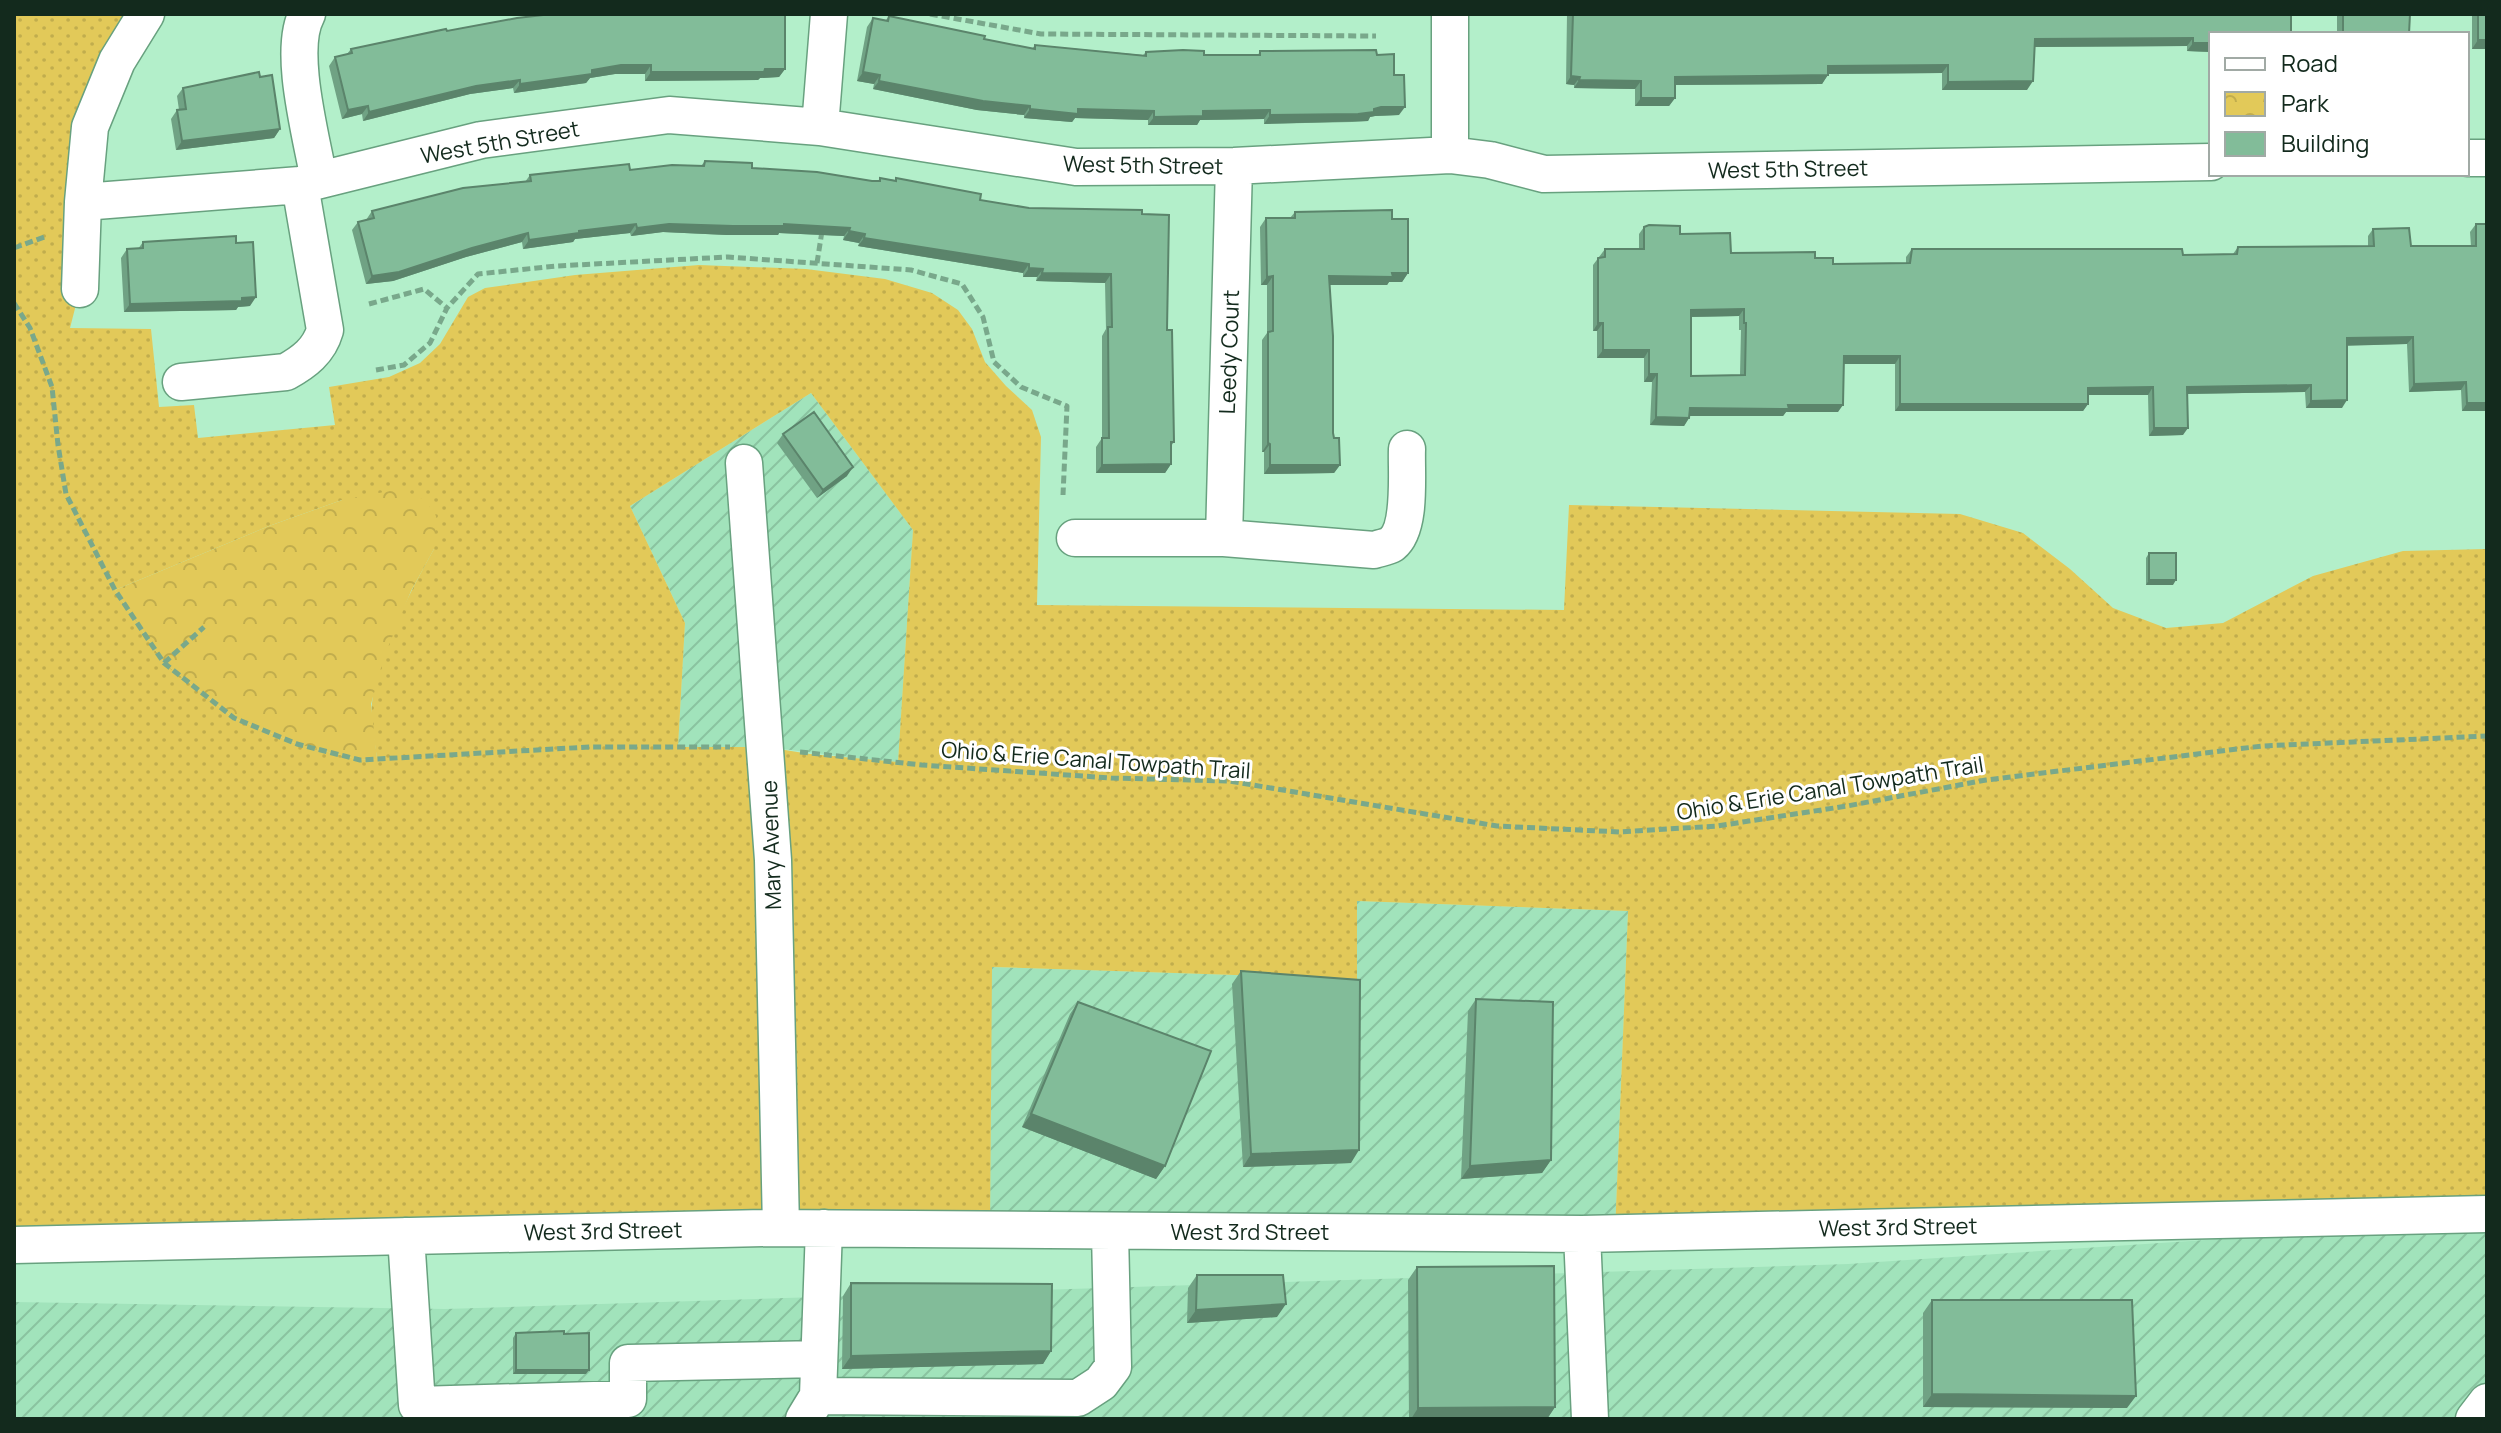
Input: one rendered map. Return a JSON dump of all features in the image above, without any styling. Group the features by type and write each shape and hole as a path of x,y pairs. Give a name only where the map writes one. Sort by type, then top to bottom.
{"street":[{"path":"80,289 90,127 117,61 146,14"},
{"path":"181,382 286,372 301,363 322,342 325,330 309,183 300,53 301,24 307,14"},
{"path":"820,127 829,14"},
{"path":"1450,14 1450,155"},
{"name":"West 5th Street","path":"83,202 309,183 481,140 669,115 820,127 1076,167 1234,166 1450,155 1490,160 1544,174 2209,162"},
{"name":"Leedy Court","path":"1224,538 1234,166"},
{"path":"1075,538 1224,538 1374,550 1390,546 1400,536 1405,515 1407,449"},
{"name":"Mary Avenue","path":"744,463 773,860 781,1228"},
{"name":"West 3rd Street","path":"14,1245 781,1228 1582,1234 2487,1214"},
{"path":"824,1228 819,1359 811,1407 1078,1398 1101,1383 1113,1367 1110,1232"},
{"path":"1582,1234 1590,1419"},
{"path":"406,1236 417,1405 628,1399 628,1363 819,1359"},
{"path":"2474,1419 2487,1402"}],"path":[{"path":"930,14 1041,34 1376,36"},
{"path":"817,263 824,222"},
{"path":"14,248 46,236 55,237"},
{"path":"376,370 404,365 430,343 447,308 478,274 556,266 728,257 911,270 962,284 983,317 994,362 1021,387 1067,406 1063,495"},
{"path":"369,304 424,289 447,308"},
{"name":"Ohio & Erie Canal Towpath Trail","path":"14,303 30,328 52,387 66,494 115,590 164,663 234,718 297,744 360,760 589,747 766,747 922,765 1111,778 1229,781 1497,826 1620,832 1717,826 1986,780 2262,746 2487,736"},
{"path":"164,663 204,627"}],"shaded area":[{"path":"811,393 913,530 898,763 766,747 678,747 685,623 630,506"},
{"path":"1357,901 1628,911 1615,1233 990,1230 991,967 1356,979"},
{"path":"2487,1221 2487,1419 14,1419 14,1302 445,1309 1848,1264"}],"green space":[{"path":"14,14 146,14 117,61 80,289 70,328 151,329 159,407 194,405 198,438 335,425 329,387 389,377 420,363 440,344 468,297 485,288 575,275 699,265 806,269 885,279 932,293 958,310 972,329 985,362 1032,410 1041,437 1037,605 1564,610 1569,505 1960,514 2023,533 2070,569 2113,608 2166,628 2223,623 2313,576 2403,551 2487,549 2487,1214 1615,1233 1628,911 1357,901 1357,979 992,967 990,1230 14,1245","holes":["811,393 913,530 898,762 766,747 678,747 685,623 630,506","342,500 434,549 405,604 380,664 372,710 377,759 360,760 297,744 234,718 164,663 115,590 269,526"]},
{"path":"400,489 425,500 436,516 434,549 411,591 384,657 371,704 377,759 360,760 297,744 234,718 164,663 115,590 269,526 342,500"}],"building":[{"path":"552,14 785,14 785,69 765,69 764,72 651,72 651,65 621,65 592,70 592,74 520,84 520,80 476,86 369,112 368,106 348,110 335,57 352,53 351,49 446,29"},
{"path":"1573,14 2291,14 2291,32 2209,32 2209,43 2193,43 2193,38 2035,39 2033,81 1948,82 1948,65 1828,66 1828,75 1675,77 1675,98 1641,98 1641,81 1579,80 1580,77 1571,76"},
{"path":"2343,14 2410,14 2409,32 2343,32"},
{"path":"2478,14 2487,14 2487,40 2478,40"},
{"path":"889,16 1035,49 1035,45 1146,56 1146,52 1183,50 1204,51 1204,55 1260,55 1260,51 1376,50 1377,55 1394,54 1394,75 1404,75 1405,107 1381,107 1374,109 1374,112 1358,114 1270,115 1270,110 1203,111 1203,116 1154,117 1154,111 1078,109 1078,114 983,101 879,81 880,75 863,72 873,18 888,21"},
{"path":"259,72 260,77 272,75 280,129 182,141 177,110 186,109 183,88"},
{"path":"705,161 752,163 752,168 817,172 872,181 880,181 880,178 896,181 896,178 981,194 980,200 1029,208 1142,210 1142,214 1169,215 1167,330 1172,330 1174,442 1171,442 1171,464 1102,465 1102,438 1109,438 1111,274 1042,273 1043,269 1029,268 1029,264 864,238 865,234 849,231 850,228 784,224 669,224 637,228 636,224 529,240 528,233 399,272 372,276 358,222 374,218 372,211 463,188 531,181 530,175 629,164 630,170 672,165 704,166"},
{"path":"1392,210 1392,219 1408,219 1408,273 1392,273 1393,277 1329,276 1333,336 1333,433 1334,438 1339,438 1340,465 1270,465 1268,332 1273,331 1273,276 1267,277 1266,218 1295,218 1295,212"},
{"path":"2476,224 2487,224 2487,403 2467,403 2466,382 2414,384 2413,337 2347,338 2347,400 2311,401 2311,385 2187,387 2188,428 2154,428 2153,387 2088,388 2088,404 1900,404 1900,356 1844,356 1843,405 1788,405 1789,409 1690,408 1689,418 1656,417 1657,374 1649,374 1649,350 1603,350 1603,323 1598,323 1598,258 1605,257 1605,249 1644,249 1644,227 1649,225 1680,226 1680,234 1730,233 1731,253 1815,252 1815,258 1833,258 1833,264 1910,263 1912,249 2182,249 2183,255 2237,254 2238,247 2374,246 2373,229 2409,228 2411,246 2476,246","holes":["1744,309 1745,375 1691,376 1691,310"]},
{"path":"236,236 236,243 253,242 256,297 242,298 242,301 130,304 127,249 143,248 143,242"},
{"path":"814,412 853,467 823,490 783,434"},
{"path":"2149,553 2176,553 2176,580 2149,580"},
{"path":"1241,971 1360,980 1359,1150 1251,1154"},
{"path":"1476,999 1553,1002 1551,1160 1470,1166"},
{"path":"1078,1002 1211,1051 1165,1166 1031,1114"},
{"path":"1554,1266 1555,1407 1418,1408 1417,1267"},
{"path":"1197,1275 1283,1275 1286,1304 1196,1310"},
{"path":"851,1283 1052,1284 1051,1351 851,1356"},
{"path":"1932,1300 2132,1300 2136,1396 1932,1394"},
{"path":"564,1331 564,1334 589,1333 589,1370 516,1370 516,1333"}]}
